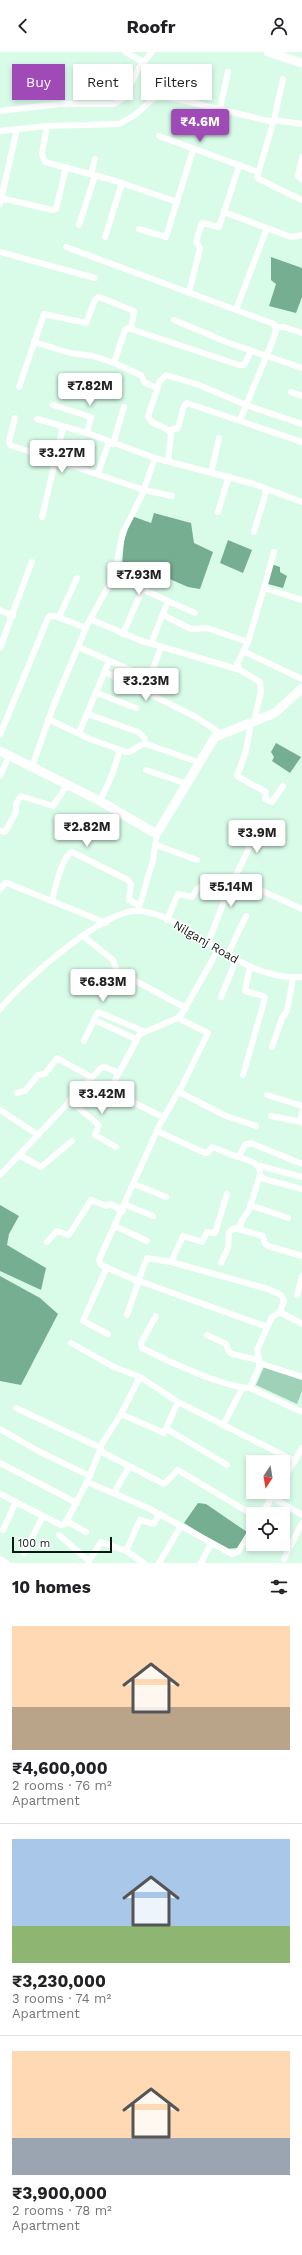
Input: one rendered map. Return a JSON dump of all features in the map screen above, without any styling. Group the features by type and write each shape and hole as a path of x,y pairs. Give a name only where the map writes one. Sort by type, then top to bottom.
{"street":[{"path":"125,52 143,62"},
{"path":"133,81 143,62 152,52"},
{"path":"271,53 301,60"},
{"path":"220,108 228,72"},
{"path":"283,79 274,121 258,172 259,179 302,200"},
{"path":"0,131 47,126 120,124 135,115 154,98 160,95 274,121 302,124"},
{"path":"0,112 47,105 114,104 121,100"},
{"path":"47,126 42,154 43,160 66,168 122,183 177,202"},
{"path":"17,129 1,200 53,210 56,209 66,168"},
{"path":"159,136 193,150 258,172"},
{"path":"138,229 166,236 193,150"},
{"path":"302,157 298,176 302,180"},
{"path":"79,225 93,175 95,159"},
{"path":"189,293 200,248 196,242 202,223 219,227 239,166"},
{"path":"105,236 122,183"},
{"path":"224,212 294,238 302,235"},
{"path":"236,310 267,228"},
{"path":"66,248 271,323 276,327 284,327 302,333"},
{"path":"0,252 95,278"},
{"path":"19,386 44,314 86,323 95,300 99,298 134,311 131,329"},
{"path":"174,320 250,351 302,368"},
{"path":"240,420 266,357 276,327"},
{"path":"114,363 125,330 131,329 239,365 244,364 250,351"},
{"path":"34,342 70,353 93,356 114,363 141,375 145,383 158,388"},
{"path":"302,424 246,405 214,390 166,375 162,377 148,416 152,422 170,430 178,428 184,406 187,403 302,442"},
{"path":"291,392 302,396"},
{"path":"54,405 91,418 87,433"},
{"path":"98,473 124,408"},
{"path":"15,418 9,444 98,473 144,490 172,496"},
{"path":"37,419 87,433 155,458 211,473 229,476 302,502"},
{"path":"42,516 63,427"},
{"path":"168,461 172,442 170,430"},
{"path":"211,473 219,438"},
{"path":"32,767 48,719 86,628 114,576 123,532 144,490 155,458"},
{"path":"218,512 229,476"},
{"path":"254,532 267,489"},
{"path":"240,670 237,664 248,642 274,552"},
{"path":"0,648 32,561"},
{"path":"114,576 144,588 195,613"},
{"path":"59,617 77,578"},
{"path":"123,634 144,588"},
{"path":"264,588 302,600"},
{"path":"151,644 168,601"},
{"path":"0,610 13,616"},
{"path":"0,735 48,618 52,615 86,628"},
{"path":"163,615 191,629 207,628 248,642"},
{"path":"90,619 123,634 151,644 240,670 260,682 261,691 246,749 236,776 266,792 265,799 272,802 283,786"},
{"path":"78,647 149,678"},
{"path":"145,691 161,647"},
{"path":"243,651 302,679"},
{"path":"79,733 97,693 109,661"},
{"path":"105,672 194,716 220,733"},
{"path":"139,908 156,845 157,833 201,763 211,741 220,733 252,723 275,713 302,688"},
{"path":"97,693 136,708"},
{"path":"88,714 138,732 144,737 146,744"},
{"path":"48,719 120,750 131,752 140,744 146,744 201,763"},
{"path":"100,801 112,776 120,750"},
{"path":"0,751 68,784 157,833"},
{"path":"0,776 9,756"},
{"path":"146,770 187,784"},
{"path":"0,831 5,832 16,812 16,804 21,796 52,806 68,784"},
{"path":"208,943 230,885 256,834"},
{"path":"156,845 197,860"},
{"path":"52,900 62,867 68,854 72,852 128,880 131,884 129,900 139,908"},
{"path":"0,890 5,883 7,883 106,922"},
{"path":"230,885 244,888 256,888 302,909"},
{"path":"167,920 178,894 192,897 200,887 225,897"},
{"path":"0,1009 29,978 83,936 106,922 139,908"},
{"name":"Nilganj Road","path":"139,908 167,920 208,943 227,956 250,966 293,978 302,977"},
{"path":"227,956 246,916"},
{"path":"83,936 113,960 117,971 186,1008"},
{"path":"163,1117 110,1091 136,1039 143,1031 178,1018 186,1008 218,950"},
{"path":"221,997 236,960"},
{"path":"243,1075 265,998 263,996 245,991 250,966"},
{"path":"272,1047 282,1018 287,1011 293,978"},
{"path":"84,1041 94,1020 100,1012 143,1031"},
{"path":"178,1018 208,1033 163,1117 126,1205 99,1260 100,1264 139,1282 202,1302 267,1327"},
{"path":"94,1020 136,1039"},
{"path":"16,1093 25,1092 38,1075 45,1074 58,1058 91,1078"},
{"path":"0,1175 38,1136 69,1100 103,1067 118,1074"},
{"path":"178,1091 205,1106 256,1126"},
{"path":"267,1095 302,1106"},
{"path":"69,1100 99,1125 95,1135 116,1147"},
{"path":"0,1110 38,1136"},
{"path":"271,1116 301,1123 302,1112"},
{"path":"157,1131 205,1153 207,1153 211,1147 260,1166 302,1177"},
{"path":"19,1155 41,1167 72,1141"},
{"path":"239,1157 246,1144 251,1143 302,1164"},
{"path":"239,1229 250,1205 260,1175 260,1166"},
{"path":"260,1175 264,1180 302,1189"},
{"path":"134,1184 166,1197"},
{"path":"171,1262 183,1236 202,1242 207,1232 215,1233 227,1194"},
{"path":"48,1242 58,1231 69,1235 91,1200 106,1206 110,1204 122,1211"},
{"path":"126,1205 153,1216"},
{"path":"250,1205 288,1218"},
{"path":"115,1226 147,1241"},
{"path":"221,1263 228,1248 229,1232 232,1228 263,1236 265,1244 268,1246 302,1256"},
{"path":"127,1315 148,1257 268,1289 281,1295 284,1301 280,1312 272,1317 257,1350 259,1361 255,1377 223,1425"},
{"path":"107,1267 83,1321 108,1334"},
{"path":"297,1295 302,1276"},
{"path":"280,1312 302,1324"},
{"path":"156,1316 141,1343 142,1348 205,1376 247,1388 302,1412"},
{"path":"207,1335 226,1344 229,1352 232,1354 259,1361 302,1377"},
{"path":"71,1343 114,1367 140,1377 178,1402 295,1461"},
{"path":"0,1494 61,1525 66,1521 88,1479 100,1449 121,1414 140,1377"},
{"path":"121,1414 159,1433 165,1433 178,1402"},
{"path":"16,1408 100,1449 165,1485 178,1470 246,1511"},
{"path":"0,1429 38,1452 114,1493 159,1514 230,1554 236,1554 246,1539"},
{"path":"167,1429 227,1465"},
{"path":"290,1469 301,1451"},
{"path":"0,1463 77,1502"},
{"path":"114,1493 129,1466"},
{"path":"279,1499 302,1515"},
{"path":"3,1530 16,1502"},
{"path":"126,1551 140,1520 154,1524 159,1514"},
{"path":"24,1553 43,1516"},
{"path":"66,1521 86,1532"},
{"path":"284,1558 302,1523"},
{"path":"159,1563 181,1526"},
{"path":"59,1535 88,1561 101,1542 126,1551 144,1563"},
{"path":"201,1563 211,1544"},
{"path":"0,1559 7,1563"}],"shaded area":[{"path":"271,257 302,268 302,297 296,313 269,306 276,284 271,280"},
{"path":"154,513 191,523 194,543 213,552 200,589 188,587 156,573 150,576 122,565 124,541 132,516 151,523"},
{"path":"228,540 252,550 243,573 220,563"},
{"path":"271,564 280,567 280,572 287,576 283,588 268,584"},
{"path":"276,743 301,757 290,773 272,761 274,757 271,752"},
{"path":"0,1205 19,1216 9,1234 7,1245 46,1268 41,1290 0,1271"},
{"path":"0,1276 40,1298 58,1314 21,1385 0,1381"},
{"path":"264,1367 302,1379 302,1391 297,1404 256,1385"},
{"path":"198,1503 206,1504 246,1531 246,1534 238,1548 226,1549 184,1523"}]}
